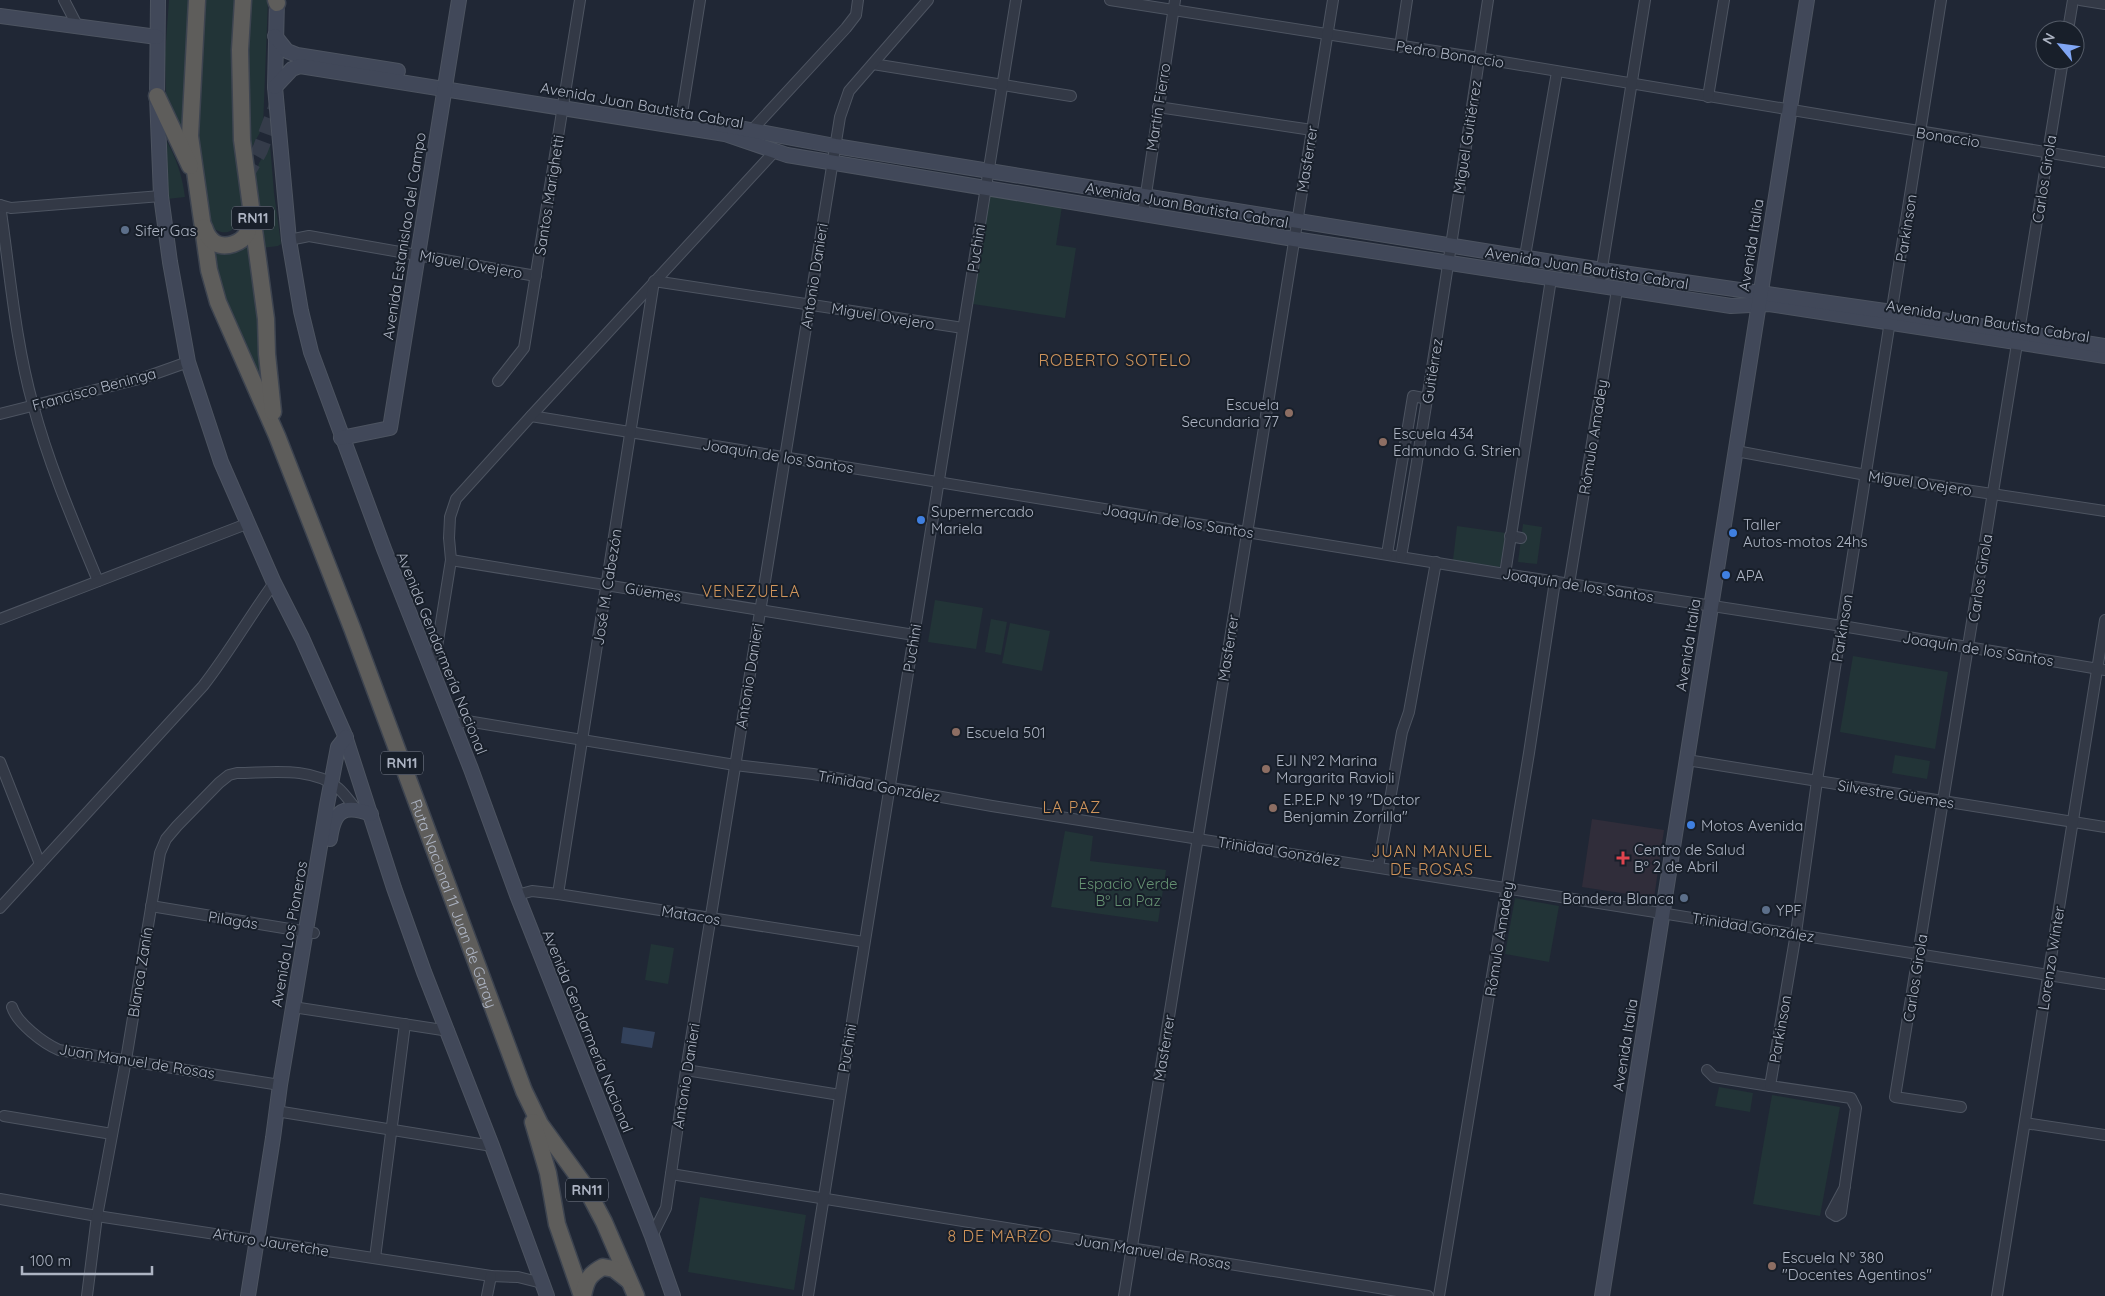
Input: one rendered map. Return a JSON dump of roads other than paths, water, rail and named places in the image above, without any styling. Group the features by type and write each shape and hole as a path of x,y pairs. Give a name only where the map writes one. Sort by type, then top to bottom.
{"highway":[{"name":"Ruta Nacional 11 Juan de Garay","path":"197,0 190,136 209,270 218,302 277,436 361,652 524,1091 548,1173 557,1224 569,1264 582,1296"},
{"name":"Ruta Nacional 11 Juan de Garay","path":"243,0 240,50 242,140 245,177 252,214 266,319 270,396 277,436"},
{"path":"157,96 196,178"},
{"path":"203,225 208,236 215,243 223,246 232,244 240,241 247,233 252,214"},
{"name":"Ruta Nacional 11 Juan de Garay","path":"524,1091 540,1124 585,1186 604,1222 633,1289"},
{"path":"582,1296 587,1280 592,1272 603,1267 614,1269 633,1289"}],"main road":[{"path":"158,0 157,96 161,196 170,262 188,362 221,462 274,583 302,638 346,737 424,972 492,1146 544,1290"},
{"name":"Avenida Estanislao del Campo","path":"342,438 390,428 459,0"},
{"name":"Avenida Italia","path":"1602,1296 1807,0"},
{"name":"Avenida Gendarmería Nacional","path":"277,1 275,36 276,87 288,240 301,311 311,352 430,667 652,1236 673,1296"},
{"path":"0,16 157,37"},
{"name":"Avenida Juan Bautista Cabral","path":"275,36 288,51 297,55 446,84"},
{"name":"Avenida Juan Bautista Cabral","path":"276,87 292,69 300,66 446,84 681,121 752,130 835,146 1525,256 1759,298 1770,304 1891,317 2019,337 2105,346"},
{"name":"Avenida Juan Bautista Cabral","path":"681,121 756,144 774,152 1294,240 1731,306 1759,298"},
{"name":"Avenida Juan Bautista Cabral","path":"2019,337 2105,356"},
{"name":"Avenida Los Pioneros","path":"248,1296 273,1138 280,1112 310,932 331,783 338,747 346,737"},
{"path":"356,809 371,814"},
{"name":"Avenida Los Pioneros","path":"310,932 332,824 337,816 345,810 356,809"},
{"name":"Avenida Los Pioneros","path":"280,1112 280,1085 297,1008"}],"street":[{"path":"64,0 78,26"},
{"name":"Santos Marighetti","path":"498,380 524,348 580,0"},
{"path":"681,121 700,0"},
{"path":"752,130 846,28 856,15 858,0"},
{"name":"Antonio Danieri","path":"652,1236 666,1208 686,1070 840,117 849,91 928,0"},
{"name":"Puchini","path":"808,1296 888,788 1016,0"},
{"name":"Pedro Bonaccio","path":"1110,0 1174,5 1327,35 1479,58 1790,110"},
{"name":"Masferrer","path":"1124,1296 1333,0"},
{"path":"1400,46 1408,0"},
{"name":"Miguel Guitiérrez","path":"1452,245 1454,216 1488,0"},
{"path":"1599,287 1645,0"},
{"path":"1708,97 1724,0"},
{"name":"Parkinson","path":"1770,1086 1796,933 1817,781 1942,0"},
{"path":"2070,20 2073,0"},
{"path":"2080,0 2105,4"},
{"name":"Martín Fierro","path":"1143,214 1144,196 1174,5"},
{"path":"873,64 1002,83 1071,96"},
{"name":"Carlos Girola","path":"1961,1107 1895,1097 2061,70"},
{"path":"1525,256 1557,72"},
{"path":"1158,107 1312,130"},
{"name":"Bonaccio","path":"1790,110 2105,162"},
{"path":"430,667 437,647 451,560 450,517 456,500 654,281 774,152"},
{"path":"98,581 66,503 32,405 20,346 0,205 11,208 161,196"},
{"name":"Miguel Ovejero","path":"288,240 309,236 536,276"},
{"name":"Guitiérrez","path":"1401,557 1452,245"},
{"path":"1504,574 1516,537 1551,279"},
{"name":"Miguel Ovejero","path":"654,281 963,328"},
{"name":"José M. Cabezón","path":"558,894 654,281"},
{"name":"Rómulo Amadey","path":"1569,584 1617,290"},
{"name":"Francisco Beninga","path":"0,414 143,378 188,362"},
{"path":"1387,554 1413,396 1428,399"},
{"name":"Joaquín de los Santos","path":"531,416 1710,607 1842,626 2101,670"},
{"name":"Miguel Ovejero","path":"1736,451 1866,475 2105,511"},
{"path":"0,619 248,523"},
{"name":"Güemes","path":"451,560 914,635"},
{"path":"1378,867 1402,732 1409,712 1436,562"},
{"name":"Rómulo Amadey","path":"1439,1296 1507,888 1555,581"},
{"path":"0,908 203,686 229,653 250,615 274,583"},
{"name":"Lorenzo Winter","path":"1997,1296 2073,822 2101,670 2105,620"},
{"name":"Trinidad González","path":"454,725 467,721 735,765 814,774 888,788 2105,984"},
{"name":"Silvestre Güemes","path":"1687,760 2105,827"},
{"path":"0,762 40,864"},
{"name":"Blanca Zanín","path":"87,1296 97,1216 126,1060 160,853 166,839 229,775 237,772 301,774 318,777 331,783"},
{"path":"331,783 341,790 356,809"},
{"name":"Matacos","path":"518,895 532,891 558,894 864,942"},
{"name":"Pilagás","path":"151,906 310,932"},
{"name":"Juan Manuel de Rosas","path":"12,1007 14,1016 48,1046 59,1050 280,1085"},
{"path":"297,1008 448,1031"},
{"path":"375,1258 393,1130 405,1024"},
{"path":"686,1070 840,1095"},
{"path":"1707,1070 1714,1077 1851,1098 1856,1108 1845,1187"},
{"path":"280,1112 492,1146"},
{"path":"4,1116 112,1134"},
{"path":"2024,1123 2105,1135"},
{"name":"Juan Manuel de Rosas","path":"671,1174 1428,1296"},
{"name":"Arturo Jauretche","path":"0,1199 97,1216 490,1276 518,1277 544,1290"},
{"path":"487,1296 490,1276"}],"water":[{"path":"623,1027 655,1032 652,1048 621,1043"}],"tunnel":[{"path":"245,177 260,150 277,105"}],"place":[{"name":"Sifer Gas","path":"125,230"},
{"name":"Escuela Secundaria 77","path":"1289,413"},
{"name":"Escuela 434 Edmundo G. Strien","path":"1383,442"},
{"name":"Supermercado Mariela","path":"921,520"},
{"name":"Taller Autos-motos 24hs","path":"1733,533"},
{"name":"APA","path":"1726,575"},
{"name":"Escuela 501","path":"956,732"},
{"name":"EJI N°2 Marina Margarita Ravioli","path":"1266,769"},
{"name":"E.P.E.P N° 19 \"Doctor Benjamin Zorrilla\"","path":"1273,808"},
{"name":"Motos Avenida","path":"1691,825"},
{"name":"Centro de Salud B° 2 de Abril","path":"1623,858"},
{"name":"Bandera Blanca","path":"1684,898"},
{"name":"YPF","path":"1766,910"},
{"name":"Escuela N° 380 \"Docentes Agentinos\"","path":"1772,1266"}],"district":[{"name":"ROBERTO SOTELO","path":"1115,360"},
{"name":"VENEZUELA","path":"751,591"},
{"name":"LA PAZ","path":"1072,807"},
{"name":"JUAN MANUEL DE ROSAS","path":"1432,860"},
{"name":"8 DE MARZO","path":"1000,1236"}],"park label":[{"name":"Espacio Verde B° La Paz","path":"1128,892"}]}
